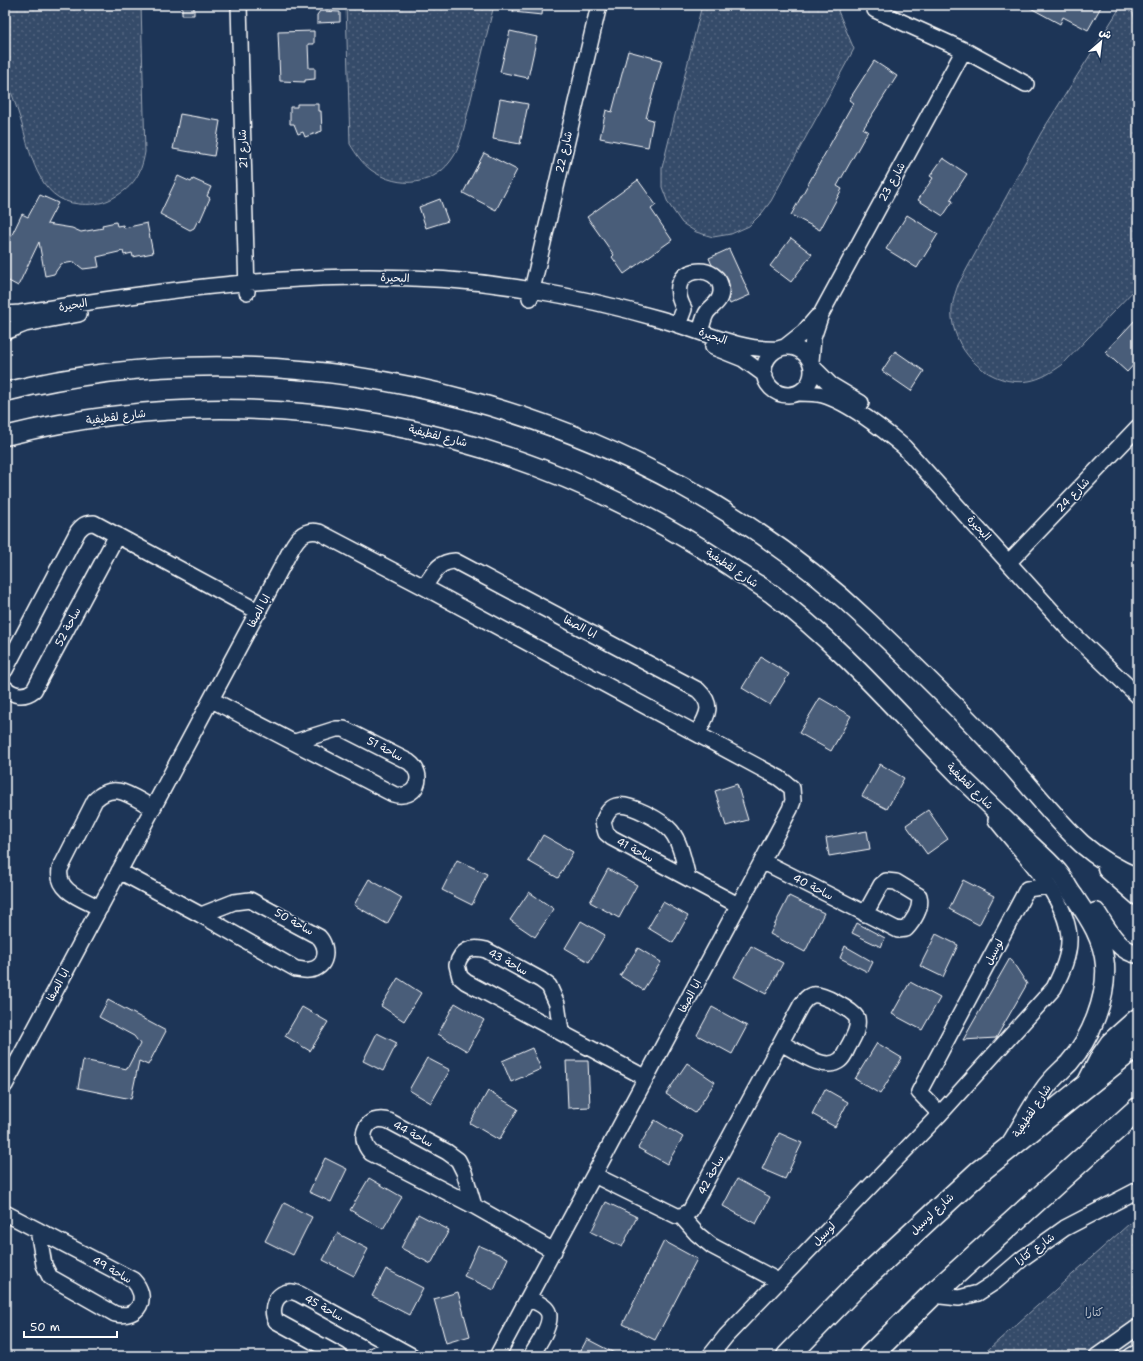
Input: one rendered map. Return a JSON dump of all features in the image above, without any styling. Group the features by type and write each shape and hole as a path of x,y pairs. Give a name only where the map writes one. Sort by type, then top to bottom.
{"highway":[{"name":"شارع لوسيل","path":"788,1356 859,1283 934,1212 1010,1145 1138,1044"},
{"path":"870,1356 932,1295 1138,1109"}],"main road":[{"name":"شارع لوسيل","path":"1087,1085 1102,1056 1111,1043 1138,1019"}],"street":[{"name":"شارع 21","path":"239,5 247,288"},
{"name":"شارع 22","path":"531,294 599,5"},
{"path":"875,10 964,50 1026,84"},
{"name":"شارع 23","path":"811,364 813,338 821,314 964,50"},
{"path":"675,327 684,309 677,297 679,286 683,277 693,271 704,271 712,274 719,284 721,292 716,305 707,313 700,332"},
{"name":"البحيرة","path":"5,314 120,303 337,278 391,283 475,283 531,294 595,302 675,327 700,332 748,348 782,348"},
{"name":"البحيرة","path":"5,332 25,324 120,303"},
{"name":"شارع 23","path":"782,348 804,332 821,314"},
{"name":"البحيرة","path":"675,327 748,362 765,375"},
{"path":"782,348 800,350 811,364 810,382 798,393 788,395 777,392 769,385 765,375 767,359 782,348"},
{"name":"البحيرة","path":"811,364 831,385 871,409 902,438 937,466 1071,632 1138,696"},
{"path":"5,392 71,379 155,369 222,367 322,372 384,381 445,394 507,411 575,435 623,456 691,492 768,539 816,576 867,620 962,712 1084,846 1125,886 1138,896"},
{"name":"البحيرة","path":"798,393 823,395 835,400 902,438"},
{"name":"شارع لقطيفية","path":"5,436 68,423 138,414 223,410 275,411 321,415 396,426 446,438 511,457 584,486 639,512 700,546 771,593 849,660 963,779 1054,880 1085,911 1098,936 1105,963 1103,988 1096,1015 1082,1044 1069,1063 1044,1088 1010,1145"},
{"name":"شارع 24","path":"1012,558 1138,427"},
{"path":"5,670 82,526 88,523 94,523 259,612"},
{"name":"ابا الصفا","path":"5,1085 11,1060 100,908 298,538 307,532 313,531 424,587 780,778 792,788 794,801 497,1356"},
{"name":"ساحة 52","path":"5,688 19,696 29,694 34,690 117,535"},
{"name":"البحيرة","path":"1012,558 1078,625 1138,682"},
{"name":"ابا الصفا","path":"424,587 438,566 446,561 455,560 698,690 705,697 708,705 707,716 698,734"},
{"name":"ساحة 51","path":"212,700 393,794 402,796 410,794 414,791 418,782 416,769 409,762 344,729 336,729 295,742"},
{"path":"100,908 67,890 61,884 59,876 60,869 95,800 103,792 112,789 153,808"},
{"name":"ساحة 41","path":"688,878 676,838 671,830 663,824 628,806 616,806 609,810 603,822 606,833 612,838 738,905"},
{"path":"1084,846 1109,863 1138,878"},
{"name":"ساحة 40","path":"762,861 865,914"},
{"name":"ساحة 50","path":"120,871 296,969 308,971 315,969 324,961 326,947 319,937 255,902 244,900 201,915"},
{"path":"1054,880 1075,886 1093,907 1106,928 1124,948 1131,953 1138,954"},
{"name":"لوسيل","path":"710,1356 726,1336 940,1114 1054,988 1064,967 1069,936 1054,880 1027,889 919,1092 940,1114"},
{"name":"ساحة 43","path":"561,1031 553,992 541,980 486,950 475,948 463,952 457,966 460,977 466,982 561,1031 646,1078"},
{"name":"ساحة 42","path":"681,1216 690,1212 694,1207 801,1005 807,998 812,995 824,997 850,1011 857,1018 857,1030 840,1060 835,1063 821,1064 781,1043"},
{"name":"ساحة 44","path":"474,1206 464,1172 458,1160 454,1156 389,1121 378,1119 372,1121 367,1126 363,1140 365,1147 371,1153 474,1206 554,1250"},
{"path":"594,1175 670,1213 681,1216 697,1234 712,1246 778,1282"},
{"name":"شارع كتارا","path":"932,1295 959,1298 978,1293 987,1288 1023,1258 1060,1232 1138,1190"},
{"name":"ساحة 49","path":"5,1213 38,1230 133,1280 140,1288 142,1296 141,1304 128,1314 115,1314 50,1277 44,1265 38,1230"},
{"name":"ساحة 45","path":"340,1356 276,1321 273,1316 275,1301 280,1295 289,1292 299,1294 412,1356"},
{"path":"528,1298 548,1310 549,1319 548,1326 531,1356"},
{"path":"1097,1356 1138,1327"},
{"path":"372,1356 392,1346"},
{"path":"1131,1356 1138,1352"}],"green space":[{"path":"5,5 141,5 145,152 138,175 129,187 117,196 98,203 79,204 65,201 53,194 45,184 32,158 6,75 4,54"},
{"path":"346,5 494,5 458,149 446,166 437,174 416,182 393,180 371,170 357,155 350,144"},
{"path":"702,5 841,5 838,11 854,49 771,201 762,213 749,226 731,234 713,237 696,232 682,223 668,203 662,187 662,168"},
{"path":"1121,6 1133,13 1138,30 1138,286 1058,368 1042,377 1029,381 1015,382 1002,379 978,366 968,356 960,344 955,332 952,318 954,297 958,285 1041,133"},
{"name":"كتارا","path":"1138,1216 1138,1356 981,1356"}],"building":[{"path":"182,5 194,5 194,15 182,15"},
{"path":"514,5 543,5 542,15 513,12"},
{"path":"1025,5 1102,5 1088,30 1063,17 1060,24"},
{"path":"320,11 340,12 340,22 317,23 317,15"},
{"path":"314,31 314,44 308,44 309,68 315,68 315,79 305,80 305,82 280,81 278,32"},
{"path":"510,31 537,37 528,78 500,72"},
{"path":"628,51 662,60 646,118 653,120 648,147 600,138 606,110 612,112"},
{"path":"874,61 897,76 863,129 868,131 837,186 842,189 820,230 791,215 853,103 849,100"},
{"path":"500,99 528,104 520,144 493,139"},
{"path":"297,104 319,104 319,111 321,111 322,131 305,137 303,132 298,134 294,124 290,124 290,107 297,107"},
{"path":"180,114 220,121 214,156 173,149"},
{"path":"484,153 517,170 496,210 463,193"},
{"path":"943,158 967,174 950,200 953,201 943,216 918,200 933,178 930,176"},
{"path":"178,176 191,182 193,179 211,187 207,196 210,198 200,221 198,220 194,228 190,230 160,214"},
{"path":"638,180 656,205 651,209 672,240 624,274 612,257 614,255 587,217"},
{"path":"40,195 58,203 47,224 72,228 81,232 103,228 102,225 116,222 117,226 123,225 124,228 147,223 153,253 133,257 132,253 124,255 123,251 97,257 99,267 83,269 74,262 61,264 54,274 45,276 39,242 18,286 5,279 5,249 22,214 28,217"},
{"path":"440,199 448,221 426,228 419,207"},
{"path":"907,215 938,234 917,268 886,249"},
{"path":"791,238 812,254 791,282 770,266"},
{"path":"729,249 750,295 730,304 728,300 730,291 728,280 719,269 712,265 709,258"},
{"path":"1138,317 1138,360 1127,372 1105,352"},
{"path":"895,351 924,371 911,391 882,371"},
{"path":"761,657 789,674 770,705 742,688"},
{"path":"820,698 851,716 831,751 799,733"},
{"path":"880,764 904,778 887,809 862,796"},
{"path":"737,784 748,820 726,826 715,791"},
{"path":"928,810 948,839 927,854 906,825"},
{"path":"867,831 870,849 829,856 826,838"},
{"path":"543,835 573,852 558,878 528,861"},
{"path":"457,860 487,874 472,905 442,890"},
{"path":"608,869 637,885 619,918 590,902"},
{"path":"369,879 402,898 387,924 354,905"},
{"path":"963,880 994,896 979,925 949,909"},
{"path":"529,892 554,909 535,937 510,920"},
{"path":"789,896 824,913 805,952 770,934"},
{"path":"663,902 688,916 673,943 648,928"},
{"path":"581,921 605,935 589,962 565,948"},
{"path":"857,923 885,938 881,947 852,933"},
{"path":"936,934 958,945 943,977 920,966"},
{"path":"751,946 783,963 766,994 734,977"},
{"path":"845,946 873,962 868,972 840,958"},
{"path":"638,948 661,962 643,990 620,976"},
{"path":"1010,958 1027,984 996,1038 963,1040"},
{"path":"398,978 421,993 404,1021 381,1006"},
{"path":"910,982 940,998 922,1030 892,1014"},
{"path":"108,1000 166,1031 148,1065 139,1061 131,1099 78,1088 83,1060 127,1069 140,1044 134,1036 99,1017"},
{"path":"455,1003 484,1020 467,1051 438,1034"},
{"path":"302,1007 328,1022 310,1051 285,1036"},
{"path":"712,1007 747,1026 732,1054 697,1035"},
{"path":"377,1033 397,1043 383,1071 363,1061"},
{"path":"877,1043 902,1058 880,1094 855,1079"},
{"path":"532,1048 541,1069 511,1082 502,1061"},
{"path":"427,1058 450,1070 431,1103 409,1090"},
{"path":"566,1061 588,1061 590,1107 568,1108"},
{"path":"687,1063 715,1082 695,1113 666,1094"},
{"path":"825,1089 848,1102 835,1127 812,1114"},
{"path":"488,1091 518,1109 499,1140 470,1123"},
{"path":"655,1120 683,1137 667,1164 638,1148"},
{"path":"779,1133 802,1143 785,1179 762,1169"},
{"path":"325,1158 347,1169 331,1202 309,1192"},
{"path":"369,1178 402,1197 383,1229 350,1210"},
{"path":"737,1179 770,1197 756,1224 723,1206"},
{"path":"606,1202 637,1217 622,1247 591,1232"},
{"path":"284,1203 312,1217 293,1255 265,1241"},
{"path":"418,1214 449,1230 431,1264 401,1248"},
{"path":"337,1233 368,1249 354,1276 323,1260"},
{"path":"664,1241 697,1259 655,1340 623,1324"},
{"path":"478,1245 508,1258 494,1290 464,1276"},
{"path":"386,1269 423,1288 409,1315 372,1296"},
{"path":"458,1292 470,1336 446,1343 434,1299"},
{"path":"587,1339 620,1356 578,1356"}]}
